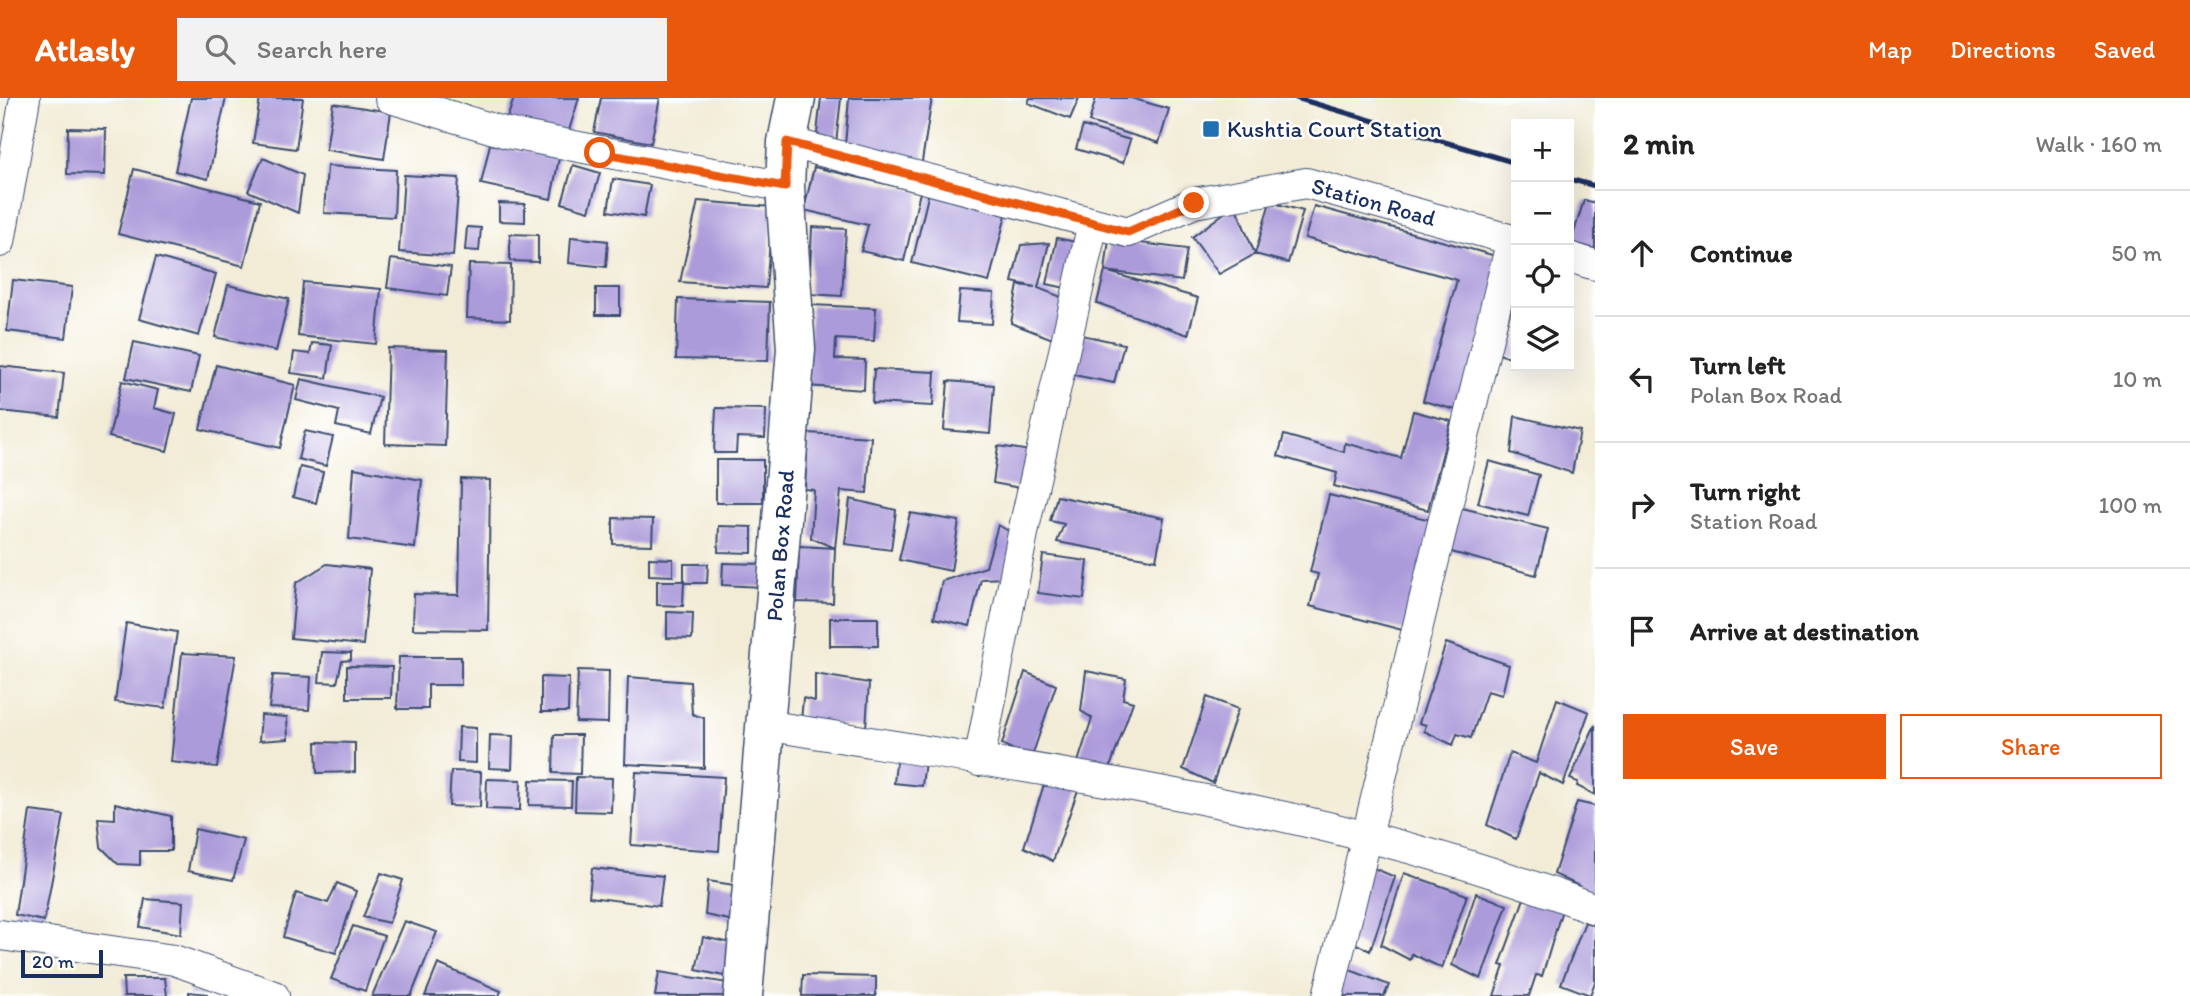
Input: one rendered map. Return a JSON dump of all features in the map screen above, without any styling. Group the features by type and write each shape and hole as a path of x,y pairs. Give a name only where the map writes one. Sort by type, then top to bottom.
{"main road":[{"name":"Polan Box Road","path":"743,996 796,349 785,187 787,142 796,98"}],"street":[{"path":"0,242 25,98"},
{"path":"390,98 507,133 785,187"},
{"name":"Station Road","path":"787,142 1128,232 1194,203 1306,183 1511,239"},
{"path":"979,761 1024,528 1093,223"},
{"path":"1328,996 1365,836 1513,245"},
{"path":"1574,259 1595,265"},
{"path":"765,725 1128,786 1365,836 1536,886 1595,909"},
{"path":"0,934 174,960 274,996"}],"building":[{"path":"191,98 226,98 208,179 175,171"},
{"path":"260,98 303,98 296,149 253,143"},
{"path":"514,98 579,98 567,137 507,119"},
{"path":"601,98 660,98 651,143 594,132"},
{"path":"821,98 841,98 836,144 816,142"},
{"path":"849,98 932,98 921,168 845,146"},
{"path":"1030,98 1079,98 1070,119 1028,103"},
{"path":"1096,98 1131,98 1169,109 1159,143 1089,122"},
{"path":"333,103 391,112 384,159 326,150"},
{"path":"1083,126 1130,140 1123,163 1076,149"},
{"path":"68,128 106,129 105,175 67,174"},
{"path":"490,144 559,158 551,199 481,184"},
{"path":"263,158 303,175 298,213 248,191"},
{"path":"573,165 600,173 589,211 562,203"},
{"path":"327,166 396,170 394,217 324,213"},
{"path":"814,167 920,192 904,261 861,251 868,225 804,210"},
{"path":"134,169 260,201 244,266 118,234"},
{"path":"404,175 459,178 453,256 399,252"},
{"path":"613,179 650,185 644,217 608,211"},
{"path":"929,192 1007,211 989,282 912,263"},
{"path":"1584,200 1595,203 1595,249 1574,243 1574,232"},
{"path":"698,201 773,207 766,288 680,282"},
{"path":"1270,202 1303,211 1288,263 1255,254"},
{"path":"499,203 525,204 525,222 499,221"},
{"path":"1235,205 1255,254 1219,274 1192,237"},
{"path":"1314,206 1503,258 1460,411 1423,401 1457,280 1305,238"},
{"path":"467,227 481,228 479,251 465,250"},
{"path":"812,227 846,229 842,296 809,294"},
{"path":"510,234 538,235 538,262 510,261"},
{"path":"571,237 608,241 606,267 569,263"},
{"path":"1057,238 1080,243 1070,289 1047,284"},
{"path":"1109,239 1187,249 1182,281 1105,271"},
{"path":"1049,243 1038,288 1074,302 1063,343 1011,323 1018,285 1035,287 1012,282 1021,245"},
{"path":"156,257 216,274 199,336 139,319"},
{"path":"391,259 451,267 447,296 387,288"},
{"path":"469,264 511,265 510,320 467,318"},
{"path":"1105,271 1198,298 1188,335 1097,303"},
{"path":"13,280 72,287 66,338 7,331"},
{"path":"303,282 381,289 376,344 298,336"},
{"path":"228,285 289,299 276,351 215,337"},
{"path":"596,288 620,288 620,315 596,315"},
{"path":"960,291 994,293 992,324 957,322"},
{"path":"678,299 770,302 768,361 676,359"},
{"path":"811,305 876,308 874,341 836,339 835,359 865,360 864,390 807,386"},
{"path":"1511,310 1511,358 1498,354"},
{"path":"1077,334 1124,344 1114,383 1069,374"},
{"path":"134,342 199,356 191,392 126,378"},
{"path":"312,343 332,345 327,378 291,373 294,352 310,354"},
{"path":"388,348 448,350 445,446 385,444"},
{"path":"216,365 295,385 280,448 200,429"},
{"path":"0,366 64,373 59,417 0,411"},
{"path":"874,369 935,372 933,406 872,403"},
{"path":"301,379 380,397 371,434 336,426 339,411 296,400"},
{"path":"122,381 158,390 154,408 176,414 167,451 109,437"},
{"path":"948,381 994,385 990,434 944,430"},
{"path":"716,408 766,409 765,438 737,437 736,453 714,453"},
{"path":"1413,411 1451,421 1428,510 1334,486 1337,473 1278,456 1284,435 1344,452 1345,443 1401,458"},
{"path":"1515,416 1580,431 1572,473 1511,453"},
{"path":"305,431 333,437 326,466 298,459"},
{"path":"808,433 871,437 867,493 841,491 835,548 811,538 814,490 805,489"},
{"path":"998,446 1043,453 1036,491 993,483"},
{"path":"716,460 763,460 763,503 716,503"},
{"path":"1489,461 1539,475 1528,516 1478,503"},
{"path":"300,467 323,472 316,503 293,497"},
{"path":"354,468 422,480 415,548 349,539"},
{"path":"461,479 490,480 488,630 413,629 414,594 459,595"},
{"path":"1329,495 1435,521 1410,632 1310,606 1318,574 1310,572"},
{"path":"1057,496 1164,518 1156,560 1057,542 1064,524 1050,521"},
{"path":"850,499 896,510 891,550 845,544"},
{"path":"1458,507 1548,529 1536,575 1444,550"},
{"path":"910,513 959,521 951,571 899,560"},
{"path":"613,518 653,519 652,545 613,544"},
{"path":"998,525 1014,534 1005,578 981,579 970,626 934,618 942,581 986,567"},
{"path":"719,526 752,527 752,553 718,552"},
{"path":"799,546 835,548 833,603 797,602"},
{"path":"1043,555 1088,561 1084,599 1038,593"},
{"path":"649,558 673,559 673,576 649,575"},
{"path":"723,563 763,564 762,587 722,585"},
{"path":"327,564 370,569 363,645 291,638 296,583"},
{"path":"684,564 708,564 707,583 684,583"},
{"path":"657,581 684,581 683,606 657,605"},
{"path":"667,612 693,613 692,639 667,638"},
{"path":"830,618 878,618 878,646 830,646"},
{"path":"126,623 177,632 165,708 115,702"},
{"path":"1446,643 1509,665 1502,695 1487,691 1471,738 1457,734 1453,745 1424,731 1426,725 1419,723"},
{"path":"322,652 351,653 351,660 342,661 337,683 319,682"},
{"path":"182,653 236,656 217,767 171,762"},
{"path":"399,657 461,657 461,685 428,685 428,709 397,709"},
{"path":"347,666 392,667 391,698 347,698"},
{"path":"578,670 609,671 608,723 576,722"},
{"path":"1086,671 1126,679 1123,699 1133,702 1107,776 1078,762 1092,718 1081,711"},
{"path":"1025,672 1056,685 1031,759 1002,744"},
{"path":"815,674 869,683 866,728 801,722 803,698 815,701"},
{"path":"273,675 311,677 309,710 269,708"},
{"path":"541,677 569,678 568,712 541,712"},
{"path":"628,677 690,682 692,714 704,718 704,768 625,764"},
{"path":"1207,697 1238,709 1213,783 1183,769"},
{"path":"1557,699 1589,712 1563,785 1539,773 1516,839 1487,825 1510,753 1536,763"},
{"path":"261,715 287,717 288,739 259,741"},
{"path":"1595,725 1595,795 1577,786 1578,782 1570,779"},
{"path":"459,727 476,728 476,763 458,762"},
{"path":"490,735 513,736 512,769 489,768"},
{"path":"554,735 581,735 580,774 553,773"},
{"path":"316,742 355,743 355,772 317,773"},
{"path":"898,744 927,745 922,786 894,783"},
{"path":"451,771 481,772 480,807 449,806"},
{"path":"636,772 724,777 719,851 631,845"},
{"path":"1047,775 1079,787 1053,861 1024,847"},
{"path":"576,777 612,778 611,812 575,811"},
{"path":"487,779 521,780 520,810 486,809"},
{"path":"530,780 572,781 571,806 529,805"},
{"path":"1577,802 1595,806 1595,900 1578,891 1579,886 1554,874"},
{"path":"115,803 171,816 171,851 140,851 140,865 118,864 101,847 98,818 115,819"},
{"path":"30,811 64,815 44,921 15,915"},
{"path":"195,829 244,840 233,880 188,871"},
{"path":"1364,864 1395,877 1370,951 1341,936"},
{"path":"592,868 663,876 659,906 589,897"},
{"path":"381,873 403,880 389,923 363,917"},
{"path":"1404,873 1467,895 1442,968 1412,954 1410,960 1381,945"},
{"path":"708,881 741,886 739,922 705,915"},
{"path":"337,883 356,891 336,953 283,937 296,893 328,903"},
{"path":"1476,893 1507,905 1481,979 1452,965"},
{"path":"1525,896 1564,903 1542,976 1536,975 1529,996 1494,996 1504,966 1500,965"},
{"path":"145,899 183,902 181,934 140,927"},
{"path":"404,921 437,932 411,996 372,996"},
{"path":"1585,922 1595,926 1595,982 1590,995 1561,984"},
{"path":"353,926 384,936 365,991 331,979"},
{"path":"703,937 736,944 729,977 696,970"},
{"path":"438,964 501,991 499,996 425,996"},
{"path":"1345,968 1389,985 1384,996 1334,996"},
{"path":"659,972 734,984 732,996 655,996"},
{"path":"803,975 876,977 876,996 802,996"},
{"path":"123,978 165,978 167,996 124,996"},
{"path":"189,992 207,994 207,996 189,996"}],"railway":[{"path":"1296,98 1511,162"},
{"path":"1574,180 1595,186"}],"place":[{"name":"Kushtia Court Station","path":"1211,129"}],"route":[{"path":"600,153 785,187 787,142 1128,232 1194,203"}]}
